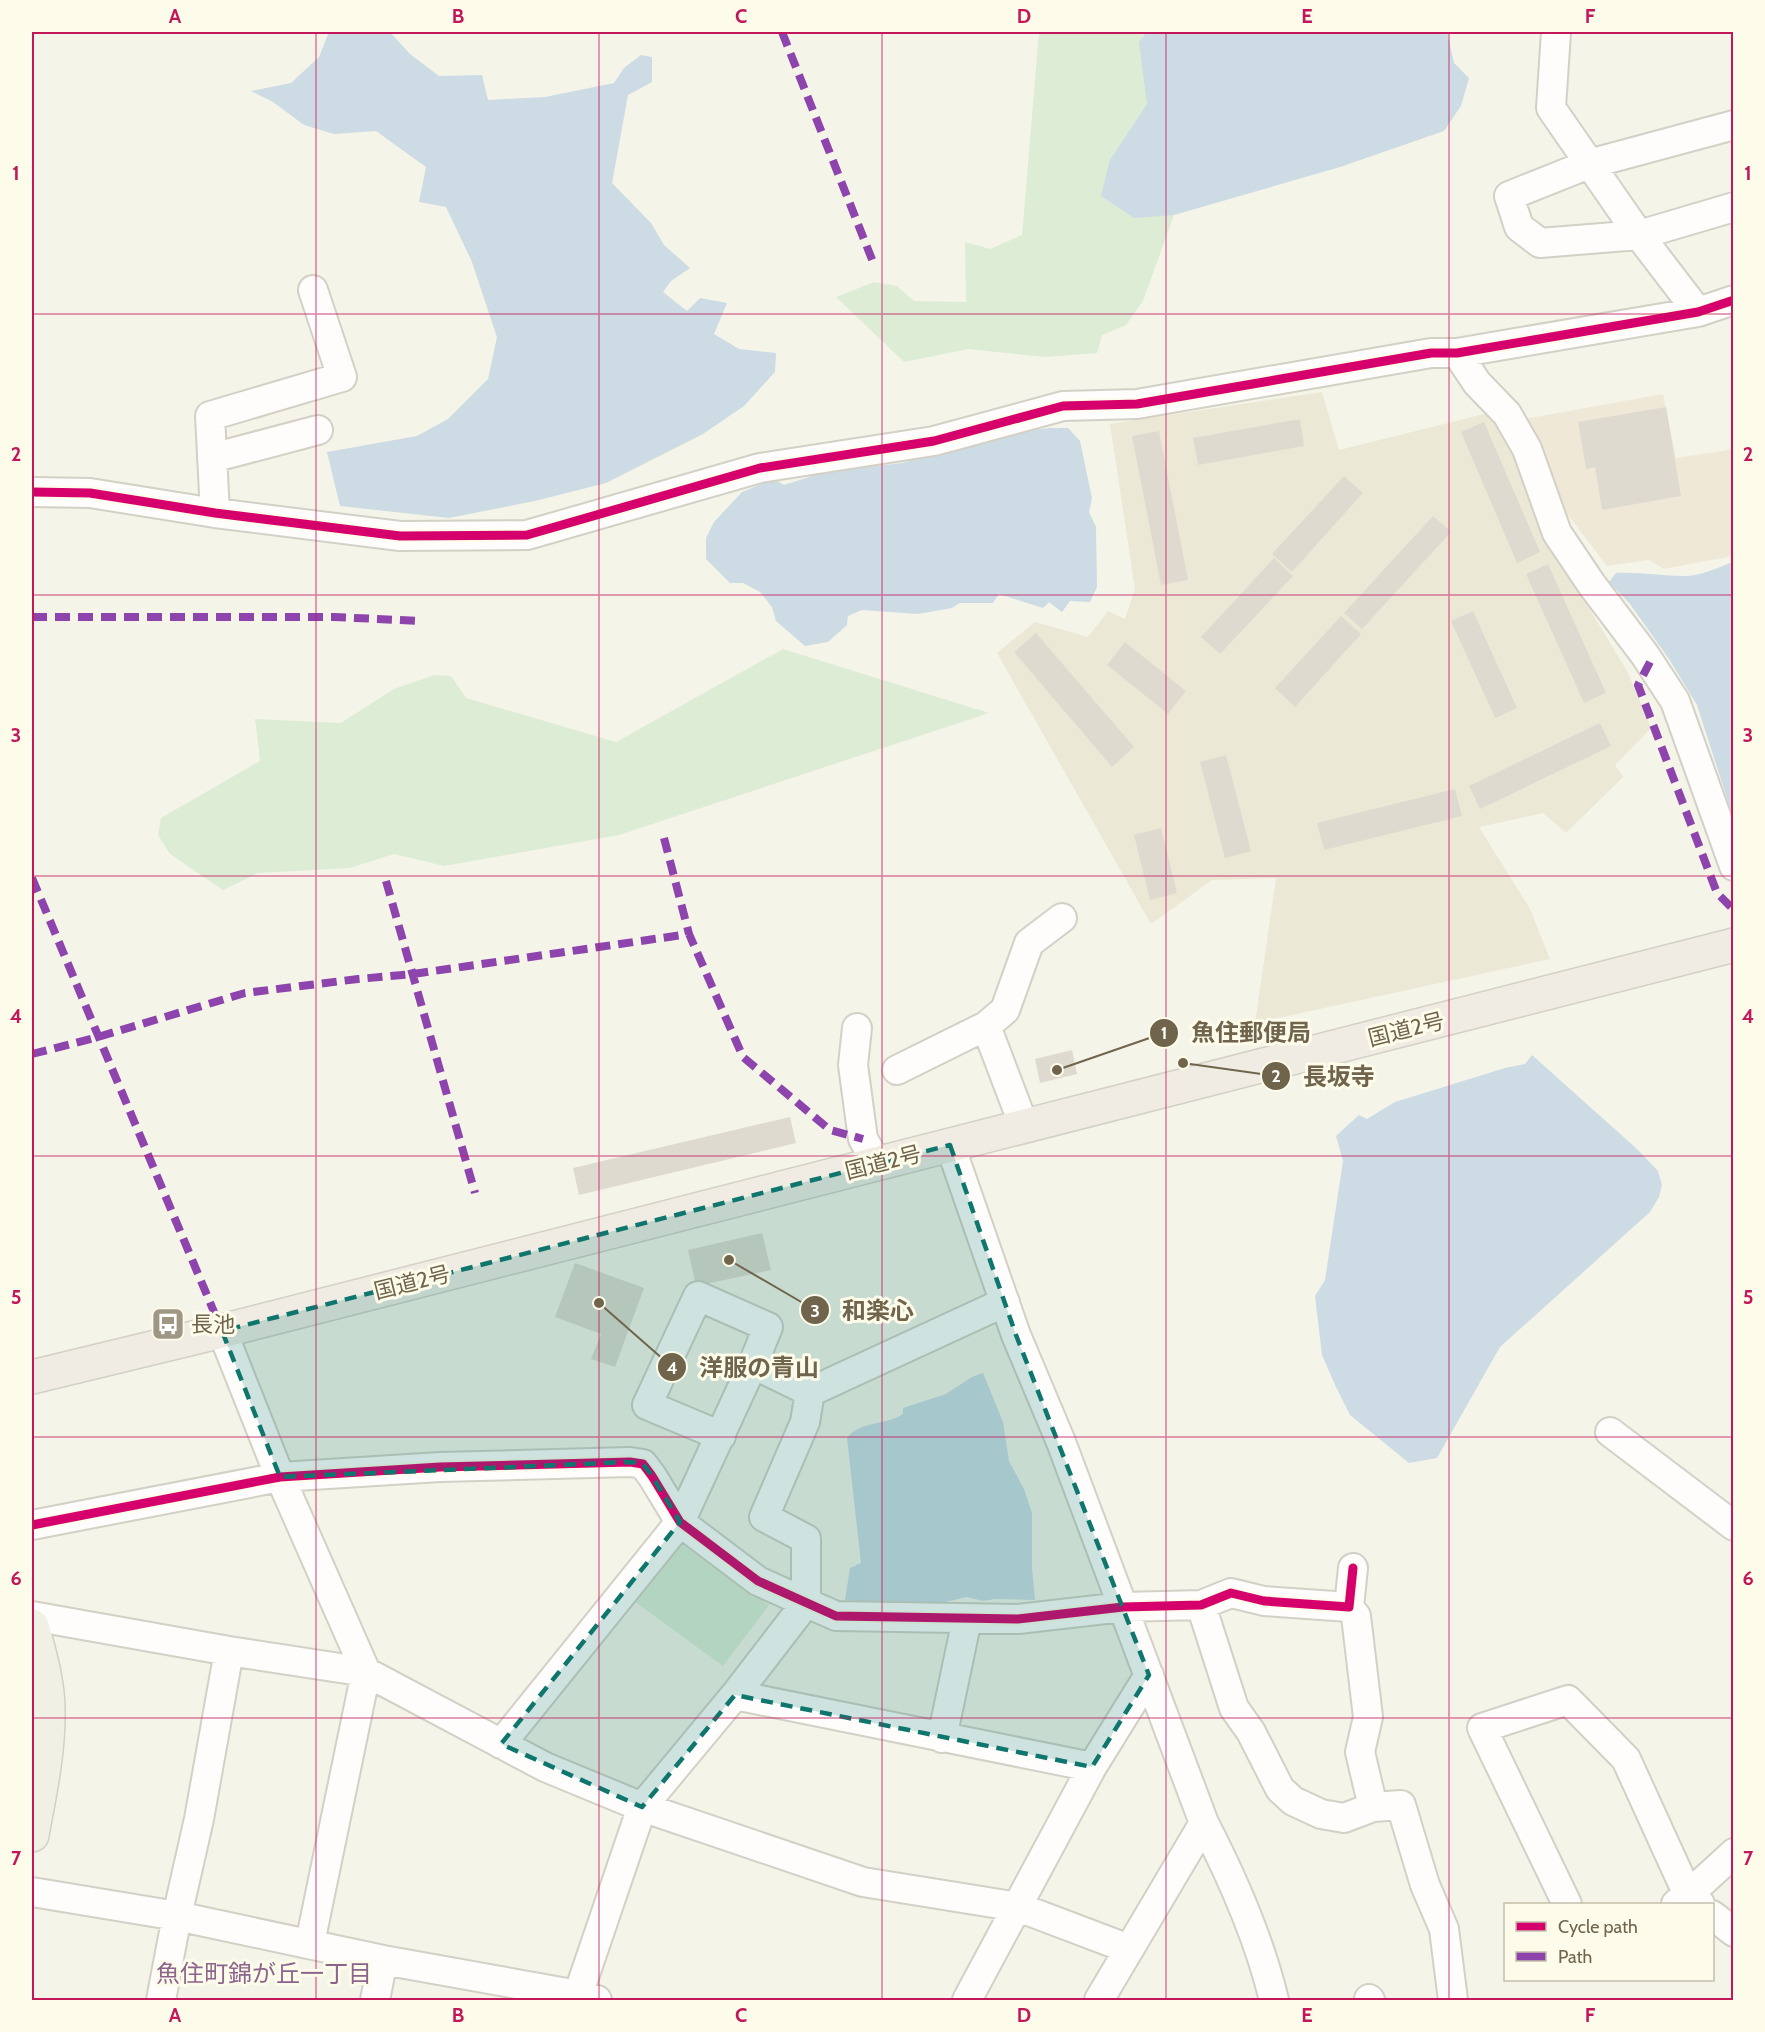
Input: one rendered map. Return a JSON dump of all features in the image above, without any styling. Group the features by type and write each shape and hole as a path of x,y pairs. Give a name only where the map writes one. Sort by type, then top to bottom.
{"highway":[{"name":"国道2号","path":"32,1377 222,1331 1734,945"}],"main road":[{"path":"32,1626 43,1668 48,1715 42,1782 32,1835"}],"street":[{"path":"1556,32 1551,108 1639,235 1698,312"},
{"path":"1734,125 1589,164 1509,196 1519,227 1540,243 1639,235 1734,207"},
{"path":"215,513 210,416 342,377 313,290"},
{"path":"32,492 90,493 215,513 400,536 527,535 760,468 934,441 1063,406 1137,404 1431,353 1457,353 1698,312 1734,300"},
{"path":"1457,353 1478,383 1507,414 1527,449 1557,533 1592,585 1645,655 1675,701 1734,866"},
{"path":"212,458 318,430"},
{"path":"897,1070 986,1026 1005,1010 1029,943 1062,918"},
{"path":"986,1026 1024,1126"},
{"path":"857,1028 853,1065 863,1139 877,1163"},
{"path":"950,1145 1016,1335 1061,1442 1204,1823 1224,1862 1263,1957 1274,2001"},
{"path":"501,1744 680,1522 721,1437 768,1328 698,1296 647,1405 721,1437"},
{"path":"810,1392 1005,1302"},
{"path":"222,1331 280,1477 366,1672 310,1943"},
{"path":"753,1364 810,1392"},
{"path":"32,1892 177,1916 383,1960 588,1998 642,1807 735,1695 806,1603 806,1539 764,1517 805,1422 810,1392"},
{"path":"1610,1432 1734,1526"},
{"path":"32,1525 280,1477 440,1467 630,1461 643,1464 680,1522 758,1581 836,1616 1018,1619 1123,1607 1201,1605 1231,1593 1264,1601 1349,1607"},
{"path":"1353,1568 1349,1607 1356,1616 1368,1717 1360,1752 1372,1807"},
{"path":"1201,1605 1233,1708 1251,1732 1280,1789 1293,1801 1321,1814 1344,1818 1372,1807 1401,1805 1425,1886 1444,1929 1453,2001"},
{"path":"32,1616 229,1651 366,1672 545,1767 642,1807 863,1882 1018,1906 1129,1949"},
{"path":"942,1737 967,1618"},
{"path":"161,2001 199,1819 229,1651"},
{"path":"967,2001 1092,1767 1149,1675"},
{"path":"735,1695 1092,1767"},
{"path":"1567,1903 1482,1728 1568,1700 1626,1759 1688,1901 1734,1853"},
{"path":"1100,2001 1204,1823"},
{"path":"1714,1916 1734,1932"},
{"path":"375,2001 383,1960"}],"highlighted area":[{"path":"950,1145 1016,1335 1149,1675 1092,1767 735,1695 642,1807 501,1744 680,1522 652,1476 643,1464 630,1462 280,1477 222,1331"}],"shaded area":[{"path":"329,32 390,32 410,54 439,76 482,75 488,100 545,97 614,83 624,68 641,55 652,57 652,82 628,95 612,183 651,223 664,245 690,268 671,281 663,292 687,311 700,298 727,303 714,334 739,349 776,353 775,372 744,406 703,434 606,483 535,501 449,518 340,506 327,452 417,436 448,419 488,379 497,337 472,262 446,207 419,202 426,167 376,131 334,134 304,125 273,102 251,91 291,83 319,57"},
{"path":"1147,32 1447,32 1454,63 1469,78 1461,106 1444,131 1340,167 1174,215 1134,218 1101,196 1110,160 1147,104 1139,42"},
{"path":"1322,392 1339,450 1496,411 1520,465 1540,527 1627,671 1651,728 1615,765 1623,777 1566,833 1543,813 1479,827 1530,909 1550,959 1255,1023 1276,878 1212,880 1151,924 997,653 1035,622 1088,637 1108,611 1125,619 1135,589 1110,424"},
{"path":"1663,394 1676,458 1733,449 1733,556 1664,569 1649,560 1607,566 1555,498 1541,443 1524,419"},
{"path":"1068,428 1080,441 1092,498 1089,512 1096,527 1097,587 1090,602 1070,601 1062,612 1049,602 1043,608 999,594 993,603 960,603 952,608 918,614 862,610 848,616 847,625 828,642 805,646 776,621 772,607 760,592 743,583 730,583 706,559 706,538 714,522 742,492 774,479 784,485 825,472 902,463 1021,431"},
{"path":"1733,562 1733,817 1697,705 1669,659 1630,604 1609,582 1616,573 1690,576"},
{"path":"1532,1055 1637,1149 1658,1171 1662,1185 1659,1197 1650,1212 1500,1347 1437,1458 1409,1463 1350,1415 1322,1355 1315,1296 1325,1280 1343,1161 1336,1136 1359,1115 1367,1119 1395,1102 1525,1064"},
{"path":"983,1373 1003,1422 1009,1461 1024,1489 1032,1513 1032,1568 1035,1600 983,1601 967,1597 936,1604 845,1600 850,1568 861,1563 847,1438 859,1428 896,1418 903,1414 903,1408 946,1394 972,1377"}],"green space":[{"path":"1039,32 1207,32 1184,176 1174,215 1143,301 1126,325 1102,335 1097,353 1044,357 968,349 904,362 836,297 874,282 897,286 914,301 966,302 965,242 990,249 1022,235"},
{"path":"783,649 989,713 619,835 444,866 394,854 350,868 258,873 223,890 170,854 158,835 161,818 260,761 255,719 341,723 394,689 434,675 451,676 466,698 616,742"},
{"path":"679,1542 769,1605 723,1666 634,1601"}],"building":[{"path":"1666,407 1681,496 1602,510 1595,467 1586,469 1578,422"},
{"path":"1300,419 1304,446 1198,465 1193,438"},
{"path":"1484,422 1540,552 1517,563 1461,432"},
{"path":"1159,431 1188,580 1161,585 1132,436"},
{"path":"1344,476 1363,493 1292,572 1272,554"},
{"path":"1433,516 1451,532 1362,629 1344,613"},
{"path":"1274,558 1293,576 1220,654 1201,637"},
{"path":"1548,564 1606,693 1584,703 1526,574"},
{"path":"1473,611 1517,708 1495,718 1451,621"},
{"path":"1341,616 1361,634 1295,707 1275,688"},
{"path":"1036,633 1134,747 1112,767 1014,652"},
{"path":"1125,642 1186,691 1168,714 1107,665"},
{"path":"1600,723 1611,746 1480,809 1469,786"},
{"path":"1226,755 1251,851 1225,858 1200,762"},
{"path":"1455,789 1462,816 1324,850 1317,823"},
{"path":"1161,828 1177,893 1150,900 1134,835"},
{"path":"1072,1050 1077,1074 1040,1083 1035,1059"},
{"path":"790,1117 796,1143 579,1195 573,1168"},
{"path":"762,1233 771,1270 696,1286 688,1250"},
{"path":"575,1263 644,1288 615,1367 591,1359 601,1334 555,1317"}],"marked path":[{"path":"782,32 873,262"},
{"path":"32,617 334,617 421,621"},
{"path":"1650,662 1638,685 1717,893 1734,910"},
{"path":"664,838 689,934"},
{"path":"32,878 222,1331"},
{"path":"386,881 475,1193"},
{"path":"32,1054 98,1037 245,993 413,974 689,934 743,1057 830,1130 863,1139"}],"cycle path":[{"path":"32,492 90,493 215,513 400,536 527,535 760,468 934,441 1063,406 1137,404 1431,353 1457,353 1698,312 1734,300"},
{"path":"32,1525 280,1477 440,1467 630,1462 643,1464 680,1522 758,1581 836,1616 1018,1619 1123,1607 1201,1605 1231,1593 1264,1601 1349,1607 1353,1568"}],"place":[{"name":"長坂寺","path":"1183,1063"},
{"name":"魚住郵便局","path":"1057,1070"},
{"name":"和楽心","path":"729,1260"},
{"name":"洋服の青山","path":"599,1303"},
{"name":"長池","path":"168,1324"}],"district":[{"name":"魚住町錦が丘一丁目","path":"264,1974"}]}
